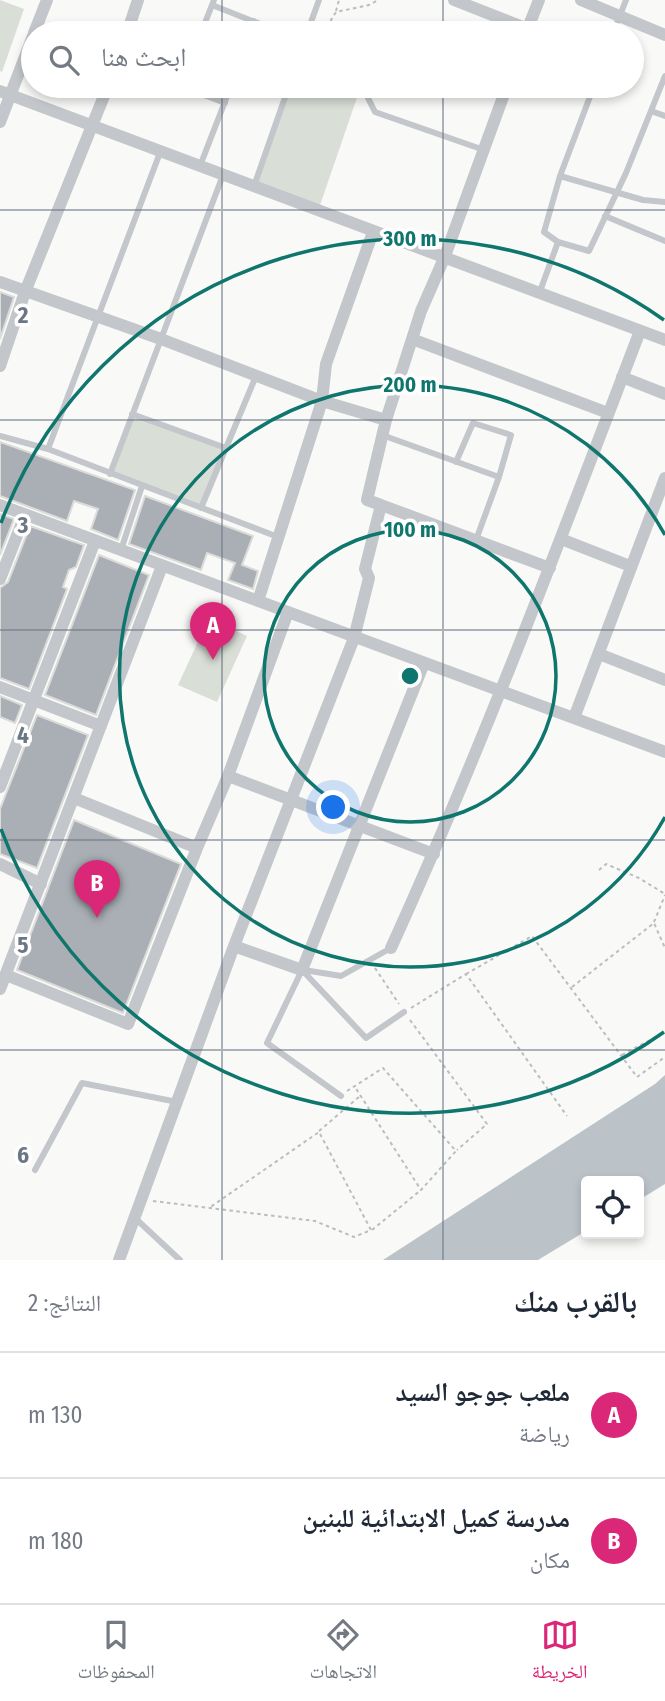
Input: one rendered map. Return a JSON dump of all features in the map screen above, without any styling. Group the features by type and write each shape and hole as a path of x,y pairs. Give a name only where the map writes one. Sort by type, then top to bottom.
{"street":[{"path":"39,21 47,0"},
{"path":"131,21 138,0"},
{"path":"454,0 503,21"},
{"path":"531,21 539,0"},
{"path":"581,0 634,21"},
{"path":"644,26 665,35"},
{"path":"0,122 5,93 21,60"},
{"path":"5,93 665,340"},
{"path":"0,366 25,292 104,98"},
{"path":"503,98 445,256 421,311 386,420 367,500 550,568"},
{"path":"257,601 322,401 326,364 373,232"},
{"path":"0,282 161,339 322,401 386,420"},
{"path":"391,948 434,854 550,568 640,331"},
{"path":"412,339 608,413"},
{"path":"622,377 665,394"},
{"path":"574,718 665,478"},
{"path":"0,505 665,752"},
{"path":"119,1260 234,946 354,638 369,578 365,569 380,505"},
{"path":"0,579 25,515"},
{"path":"561,538 630,565"},
{"path":"0,787 95,541"},
{"path":"0,989 162,566"},
{"path":"6,975 128,1024 228,776 288,612"},
{"path":"598,653 665,680"},
{"path":"234,946 302,970 424,663"},
{"path":"0,687 101,726"},
{"path":"228,776 434,854"},
{"path":"74,798 197,848"},
{"path":"0,864 41,884"}],"lane":[{"path":"311,21 319,0"},
{"path":"618,21 626,0"},
{"path":"206,21 213,3 254,21"},
{"path":"589,98 559,176 544,232 558,243 589,251 665,76"},
{"path":"212,98 225,103"},
{"path":"200,166 227,98"},
{"path":"253,187 285,98"},
{"path":"368,98 375,112 484,150"},
{"path":"651,111 665,116"},
{"path":"48,449 161,150"},
{"path":"110,474 223,175"},
{"path":"559,176 643,200 665,202"},
{"path":"605,216 665,241"},
{"path":"539,294 558,243"},
{"path":"201,508 256,376"},
{"path":"132,414 226,448"},
{"path":"456,462 473,423 511,435 475,542"},
{"path":"382,435 499,477"},
{"path":"0,436 48,449 278,537"},
{"path":"121,550 142,486"},
{"path":"302,970 341,976 391,948"},
{"path":"302,970 366,1038 404,1012"},
{"path":"302,970 267,1043 341,1096"},
{"path":"34,1170 82,1083 177,1102"},
{"path":"135,1218 180,1260"}],"path":[{"path":"330,21 339,0"},
{"path":"336,12 369,5 378,0"},
{"path":"571,988 654,923 665,894 639,878 606,864 599,870"},
{"path":"654,923 665,948"},
{"path":"404,1012 532,936 637,1077 665,1057"},
{"path":"141,1200 315,1221 354,1237 371,1230 421,1190 456,1151 487,1124 404,1012 370,960"},
{"path":"466,974 567,1116"},
{"path":"621,1056 665,1032"},
{"path":"341,1096 383,1068 456,1151"},
{"path":"355,1087 421,1190"},
{"path":"209,1208 318,1132 361,1096"},
{"path":"318,1132 371,1230"}],"shaded area":[{"path":"0,0 24,9 2,72 0,71"},
{"path":"285,98 357,98 318,211 253,187"},
{"path":"132,414 226,448 201,508 110,474"},
{"path":"209,618 247,636 217,702 178,685"},
{"path":"665,1075 665,1184 644,1197 644,1176 581,1176 581,1234 538,1260 383,1260"}],"building":[{"path":"0,292 14,297 0,339"},
{"path":"0,442 135,490 118,540 91,529 98,509 74,501 67,521 0,496"},
{"path":"145,496 253,536 242,565 258,571 253,589 228,580 235,563 207,553 201,570 129,544"},
{"path":"0,514 14,519 0,555"},
{"path":"30,526 84,545 76,567 69,570 63,587 67,589 29,689 0,678 0,588 8,582"},
{"path":"99,555 149,575 96,715 45,695"},
{"path":"0,696 22,705 15,723 0,717"},
{"path":"37,715 88,735 37,868 0,854 0,809"},
{"path":"74,820 181,864 123,1013 17,970"}],"place":[{"name":"ملعب جوجو السيد","path":"213,660"},
{"name":"مدرسة كميل الابتدائية للبنين","path":"97,918"}]}
